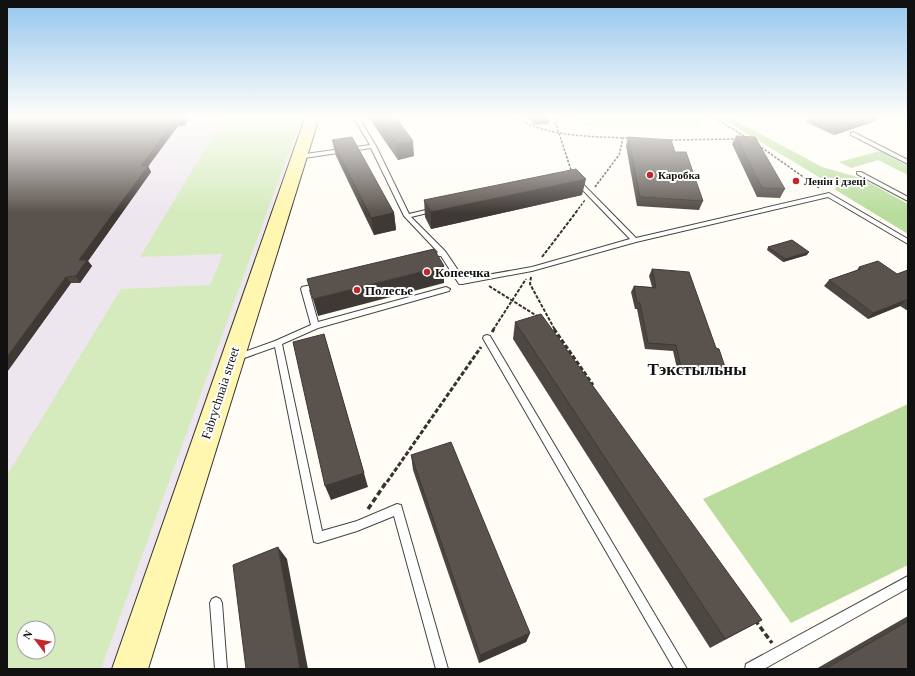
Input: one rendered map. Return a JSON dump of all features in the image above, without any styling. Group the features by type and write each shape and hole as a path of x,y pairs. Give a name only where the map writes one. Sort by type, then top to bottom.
{"main road":[{"name":"Fabrychnaia street","path":"130,669 301,150"}],"lane":[{"path":"298,157 349,150"},
{"path":"375,150 408,216 443,253 462,282 532,269 635,240 829,195 908,242"},
{"path":"884,150 908,162"},
{"path":"859,172 908,199"},
{"path":"573,178 635,240"},
{"path":"408,216 438,209"},
{"path":"428,257 443,253"},
{"path":"315,326 305,289 328,283"},
{"path":"231,360 278,343 315,326 446,289"},
{"path":"487,338 681,669"},
{"path":"278,343 318,538 356,526 397,509 442,669"},
{"path":"751,669 908,582"},
{"path":"216,603 221,669"}],"path":[{"path":"565,150 573,178"},
{"path":"356,526 513,301 532,269 590,194 619,154 620,150"},
{"path":"764,150 829,195"},
{"path":"532,269 530,284 551,325 596,391"},
{"path":"478,279 538,317"},
{"path":"545,321 551,325"},
{"path":"751,614 779,654"}],"shaded area":[{"path":"7,150 292,150 113,669 7,669"}],"green space":[{"path":"205,150 290,150 101,669 7,669 7,475 121,289 210,285 223,254 140,257"},
{"path":"773,150 790,150 822,167 861,178 908,204 908,234 834,189 837,188"},
{"path":"880,151 908,166 908,175 878,160 851,168 839,162"},
{"path":"908,404 908,565 791,623 703,499"}],"building":[{"path":"7,150 153,150 141,166 148,166 79,260 87,260 76,276 66,277 7,357"},
{"path":"337,150 359,150 394,213 371,218"},
{"path":"631,150 674,150 675,152 686,152 703,201 640,197"},
{"path":"743,150 762,150 785,189 762,188"},
{"path":"576,169 586,179 431,212 424,200"},
{"path":"792,240 809,252 785,259 768,247"},
{"path":"434,249 444,266 313,299 307,279"},
{"path":"878,261 897,274 908,270 908,301 906,300 873,313 829,280 861,269 859,267"},
{"path":"652,269 689,272 716,348 719,349 726,370 681,367 676,345 648,343 640,303 637,303 634,286 656,288"},
{"path":"541,314 762,620 725,639 515,322"},
{"path":"324,334 364,473 325,486 293,342"},
{"path":"451,442 530,633 480,655 411,455"},
{"path":"278,547 300,669 246,669 233,565"},
{"path":"908,621 908,669 825,669"}],"place":[{"name":"Каробка","path":"650,175"},
{"name":"Ленін і дзеці","path":"796,181"},
{"name":"Копеечка","path":"427,272"},
{"name":"Полесье","path":"357,290"}],"district":[{"name":"Тэкстыльны","path":"697,369"}]}
